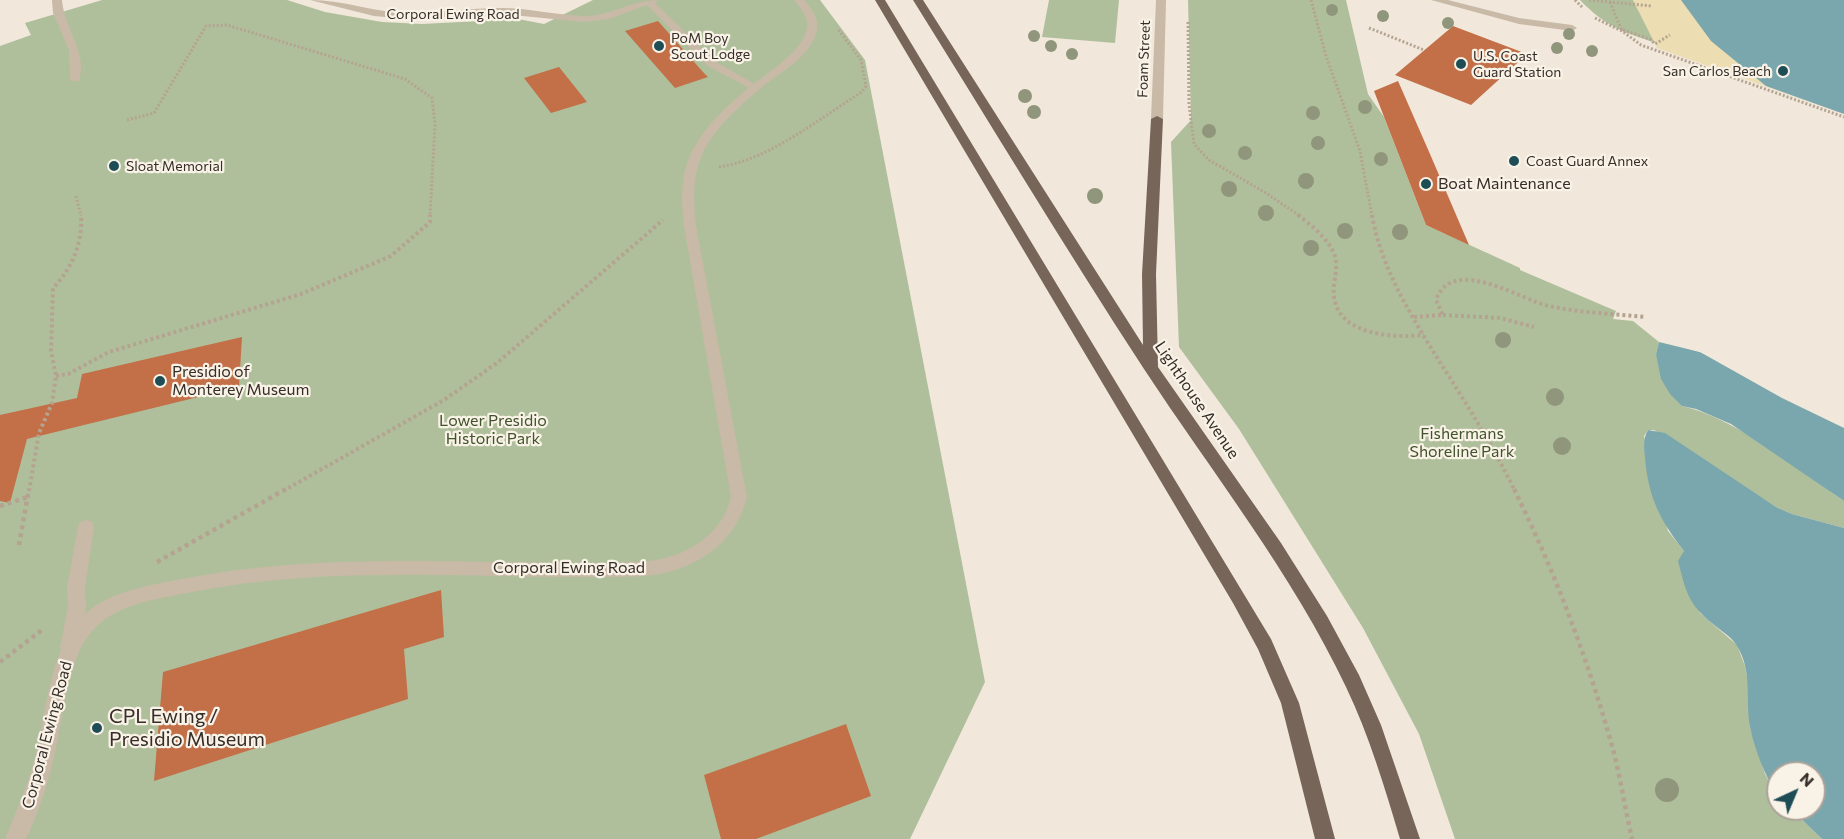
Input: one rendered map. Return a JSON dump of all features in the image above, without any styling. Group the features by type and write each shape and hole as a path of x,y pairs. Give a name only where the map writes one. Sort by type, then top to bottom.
{"main road":[{"path":"880,0 1265,645 1290,703 1325,839"},
{"name":"Lighthouse Avenue","path":"918,0 1151,368 1296,580 1338,653 1393,784 1410,839"},
{"path":"1151,368 1149,274 1157,119"}],"street":[{"path":"57,0 58,13 74,50 75,80"},
{"name":"Corporal Ewing Road","path":"315,0 374,13 409,16 502,11 556,18 605,17 651,1"},
{"name":"Corporal Ewing Road","path":"15,839 25,820 39,778 68,655 84,627 106,609 135,597 178,588 249,577 342,569 652,568 672,564 693,554 724,532 733,520 739,497 690,222 690,174 696,154 709,134 755,87 798,53 807,42 812,24 809,14 799,0"},
{"name":"Foam Street","path":"1157,119 1161,0"},
{"path":"1436,0 1519,21 1572,27"},
{"path":"651,1 712,64 755,87"},
{"path":"68,655 77,607 76,587 86,527"}],"path":[{"path":"1311,0 1326,57 1360,151 1373,223 1382,252 1407,308 1496,453 1532,526 1585,660 1609,734 1632,839"},
{"path":"1575,0 1585,10"},
{"path":"1589,0 1652,6"},
{"path":"1609,1 1622,30 1641,45 1844,117"},
{"path":"1590,15 1622,30 1650,39 1655,44 1670,35"},
{"path":"1188,16 1191,120 1196,148 1210,160 1294,212 1326,242 1336,258 1334,302 1346,318 1368,331 1387,337 1424,335"},
{"path":"56,376 68,374 109,352 301,294 391,256 430,222 435,124 432,98 405,79 227,25 206,26 154,113 127,120"},
{"path":"712,166 727,167 750,160 862,92 867,86 861,60 835,26"},
{"path":"1369,28 1424,50"},
{"path":"19,544 39,433 52,403 56,376 51,351 53,288 63,280 74,256 82,227 76,196"},
{"path":"149,567 444,400 497,363 670,213"},
{"path":"1443,315 1436,300 1440,290 1454,283 1474,282 1491,284 1523,299 1546,306 1646,317"},
{"path":"1414,317 1443,315 1500,318 1534,327"},
{"path":"0,506 28,497"},
{"path":"0,662 28,639 77,607"}],"green space":[{"name":"Lower Presidio Historic Park","path":"102,0 287,0 325,12 382,22 422,24 518,19 544,24 593,0 820,0 865,60 985,682 910,839 0,839 0,46 31,35 25,23"},
{"path":"1049,0 1119,0 1115,43 1042,37"},
{"name":"Fishermans Shoreline Park","path":"1188,0 1346,0 1368,94 1384,117 1426,225 1520,268 1520,270 1616,311 1613,319 1633,321 1659,342 1656,354 1682,406 1703,412 1745,433 1844,501 1844,528 1792,514 1776,507 1654,430 1648,430 1644,436 1668,531 1684,551 1700,613 1737,645 1745,666 1749,687 1750,727 1766,776 1766,821 1803,821 1822,839 1455,839 1419,734 1363,628 1239,429 1179,347 1171,142 1191,120"},
{"path":"1580,0 1633,0 1656,43 1606,22"}],"sand":[{"name":"San Carlos Beach","path":"1633,0 1818,0 1844,114 1657,48"}],"water":[{"name":"San Carlos Beach","path":"1681,0 1844,0 1844,114 1766,86 1711,41"},
{"path":"1659,342 1700,352 1844,406 1844,501 1731,424 1696,409 1682,406 1670,394 1661,379 1656,354"},
{"path":"1648,430 1665,433 1776,507 1792,514 1844,528 1844,839 1822,839 1803,821 1826,821 1826,761 1766,761 1766,774 1765,772 1750,727 1747,676 1742,656 1732,639 1698,610 1689,596 1678,561 1684,551 1668,529 1652,496 1644,450"}],"pier":[{"path":"1657,340 1727,355 1844,403 1844,428 1782,398 1700,352"}],"building":[{"name":"PoM Boy Scout Lodge","path":"658,21 708,77 675,88 625,31"},
{"name":"U.S. Coast Guard Station","path":"1453,26 1527,54 1471,105 1395,75"},
{"path":"559,67 587,102 551,113 524,78"},
{"name":"Boat Maintenance","path":"1398,81 1469,245 1426,225 1374,91"},
{"name":"Presidio of Monterey Museum","path":"242,337 239,387 27,439 10,503 0,501 0,415 77,398 82,374"},
{"path":"441,590 444,637 404,649 408,699 154,781 163,672"},
{"path":"846,724 871,796 756,839 721,839 704,775"}],"place":[{"name":"PoM Boy Scout Lodge","path":"659,46"},
{"name":"U.S. Coast Guard Station","path":"1461,64"},
{"name":"San Carlos Beach","path":"1783,71"},
{"name":"Coast Guard Annex","path":"1514,161"},
{"name":"Sloat Memorial","path":"114,166"},
{"name":"Boat Maintenance","path":"1426,184"},
{"name":"Presidio of Monterey Museum","path":"160,381"},
{"name":"CPL Ewing / Presidio Museum","path":"97,728"}]}
